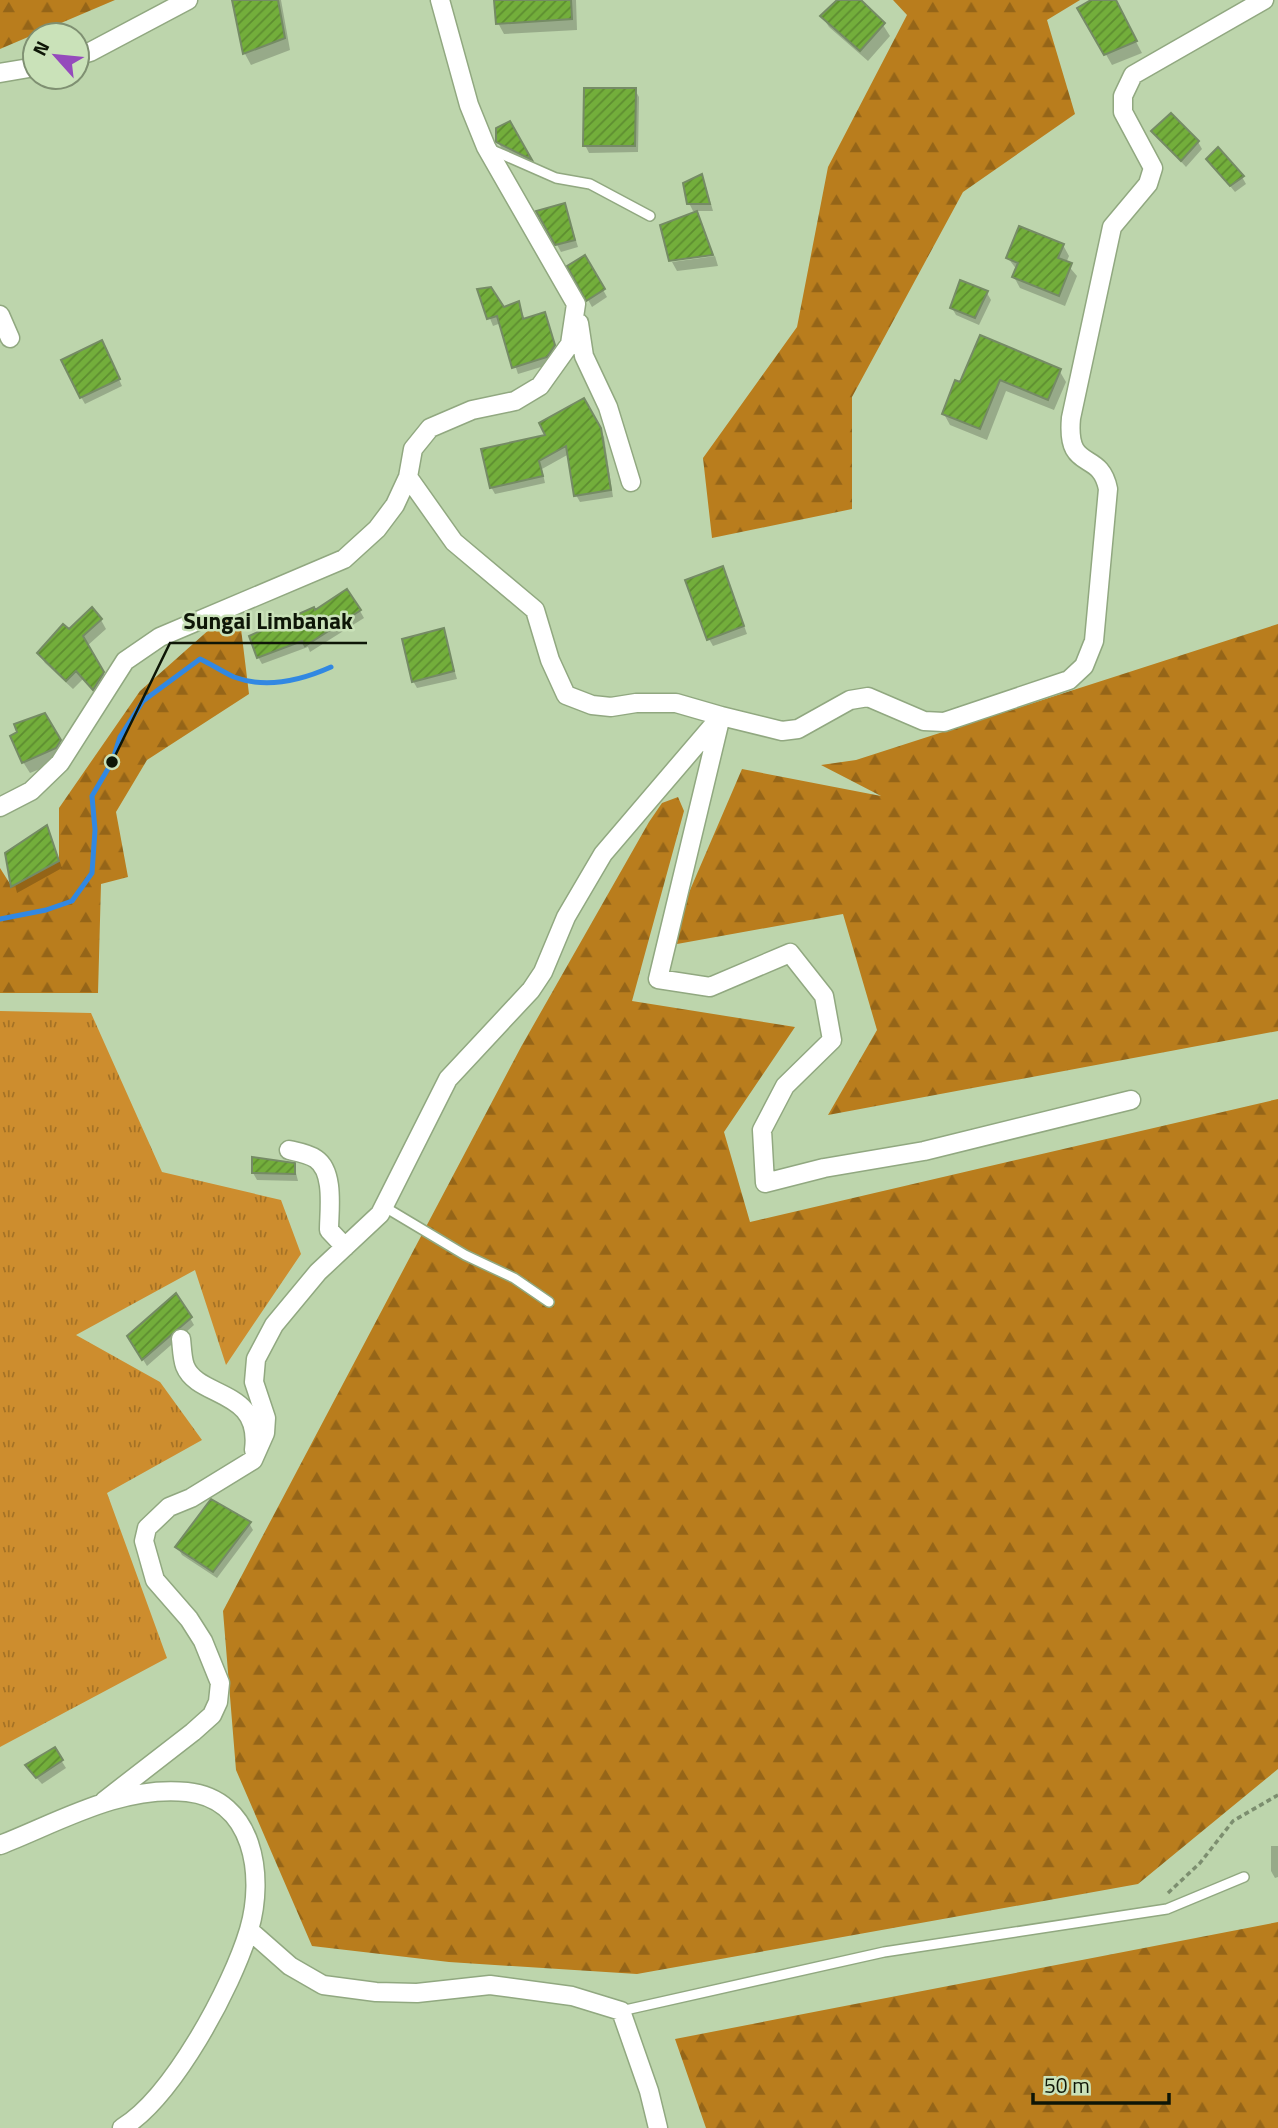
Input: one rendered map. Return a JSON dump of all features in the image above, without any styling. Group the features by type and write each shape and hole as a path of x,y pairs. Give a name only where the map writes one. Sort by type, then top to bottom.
{"street":[{"path":"91,51 188,0"},
{"path":"440,0 468,105 486,147 576,304 584,356 608,407 631,482"},
{"path":"408,477 454,542 535,610 550,660 566,695 592,705 611,707 636,702 676,703 782,731 798,729 850,700 868,697 924,721 944,722 1069,681 1084,666 1094,641 1108,489 1099,469 1070,446 1071,418 1112,227 1148,184 1153,168 1123,112 1123,96 1133,75 1264,0"},
{"path":"0,73 21,69"},
{"path":"0,807 31,791 60,763 125,661 160,637 344,559 377,529 396,505 408,477 414,450 430,428 472,410 515,401 540,386 569,344 576,304"},
{"path":"0,315 10,338"},
{"path":"721,716 658,979 710,987 790,953 824,996 832,1040 785,1086 762,1130 765,1183 824,1168 924,1151 1131,1100"},
{"path":"0,1845 104,1801 212,1715 218,1702 219,1683 203,1641 189,1619 155,1580 144,1541 147,1528 169,1507 191,1498 253,1460 265,1433 266,1418 254,1382 256,1359 274,1325 295,1299 380,1214 448,1079 531,990 542,972 566,917 604,854 721,716"},
{"path":"289,1150 319,1160 330,1192 329,1230 345,1247"},
{"path":"181,1339 185,1368 203,1383 240,1403 252,1426 256,1441 253,1460"},
{"path":"104,1801 186,1792 225,1806 236,1816 248,1837 254,1874 249,1930 209,2018 186,2059 151,2103 122,2128"},
{"path":"249,1930 290,1966 323,1985 376,1992 417,1993 490,1985 572,1996 621,2011 649,2091 658,2128"}],"lane":[{"path":"486,147 556,178 590,184 650,216"},
{"path":"383,1206 465,1255 514,1278 549,1302"},
{"path":"621,2011 884,1952 1167,1909 1244,1877"}],"path":[{"path":"1149,1911 1199,1863 1233,1821 1278,1795"}],"green space":[{"path":"0,0 115,0 66,21 21,21 21,40 0,49"},
{"path":"893,0 1080,0 1047,20 1075,114 963,192 852,397 852,509 712,538 703,458 797,327 828,167 907,15"},
{"path":"238,604 249,694 147,760 116,812 128,877 101,884 98,993 0,993 0,868 12,887 59,861 59,808 140,691"},
{"path":"1278,624 1278,1031 828,1115 877,1030 843,914 666,946 742,769 881,796 821,765 856,760"},
{"path":"678,797 684,811 632,1001 795,1027 724,1132 750,1222 1278,1099 1278,1769 1138,1884 637,1974 449,1962 312,1946 236,1770 223,1611 521,1047 649,822 662,803"},
{"path":"0,1011 91,1013 162,1172 281,1200 301,1254 226,1365 195,1270 76,1335 160,1382 202,1440 107,1493 167,1658 0,1747"},
{"path":"1278,1922 1278,2128 706,2128 675,2039"}],"building":[{"path":"232,0 278,0 285,38 243,54"},
{"path":"494,0 571,0 572,19 496,24"},
{"path":"837,0 861,0 885,23 860,51 820,16"},
{"path":"1091,0 1116,0 1137,41 1104,55 1077,8"},
{"path":"584,88 636,88 635,146 583,146"},
{"path":"1171,113 1199,141 1181,161 1151,131"},
{"path":"510,121 532,160 496,142 496,128"},
{"path":"1218,147 1244,176 1230,186 1206,159"},
{"path":"702,174 710,204 687,204 683,183"},
{"path":"565,203 575,240 555,245 536,211"},
{"path":"697,211 713,255 669,261 660,225"},
{"path":"1019,226 1064,244 1058,258 1072,263 1059,296 1012,277 1018,263 1006,258"},
{"path":"585,255 605,289 586,301 567,266"},
{"path":"960,280 988,291 975,318 950,308"},
{"path":"491,287 504,307 519,301 523,319 545,312 555,345 547,357 512,368 497,316 487,319 477,289"},
{"path":"980,335 1061,369 1048,400 1000,380 980,429 942,414 955,380 960,382"},
{"path":"102,340 120,379 80,398 61,360"},
{"path":"584,398 601,428 611,490 574,496 566,446 539,461 543,476 490,488 481,449 545,435 539,423"},
{"path":"723,566 744,626 707,640 685,580"},
{"path":"347,589 361,610 305,646 302,641 257,658 249,636 314,607 315,610"},
{"path":"92,607 102,619 83,636 104,672 93,690 76,671 66,681 37,653 63,624 69,629"},
{"path":"444,628 454,671 412,682 402,639"},
{"path":"45,713 61,740 56,748 22,763 10,736 17,732 14,724"},
{"path":"47,825 59,861 11,887 5,853"},
{"path":"252,1157 295,1163 295,1174 252,1173"},
{"path":"176,1293 192,1317 142,1360 127,1336"},
{"path":"211,1499 251,1522 213,1572 175,1547"},
{"path":"55,1747 63,1760 36,1778 25,1765"}],"waterway":[{"path":"0,919 46,910 72,901 92,873 95,830 92,796 112,762 120,737 143,701 200,659 234,677 271,683 308,676 331,667"}],"place":[{"name":"Sungai Limbanak","path":"112,762"}]}
